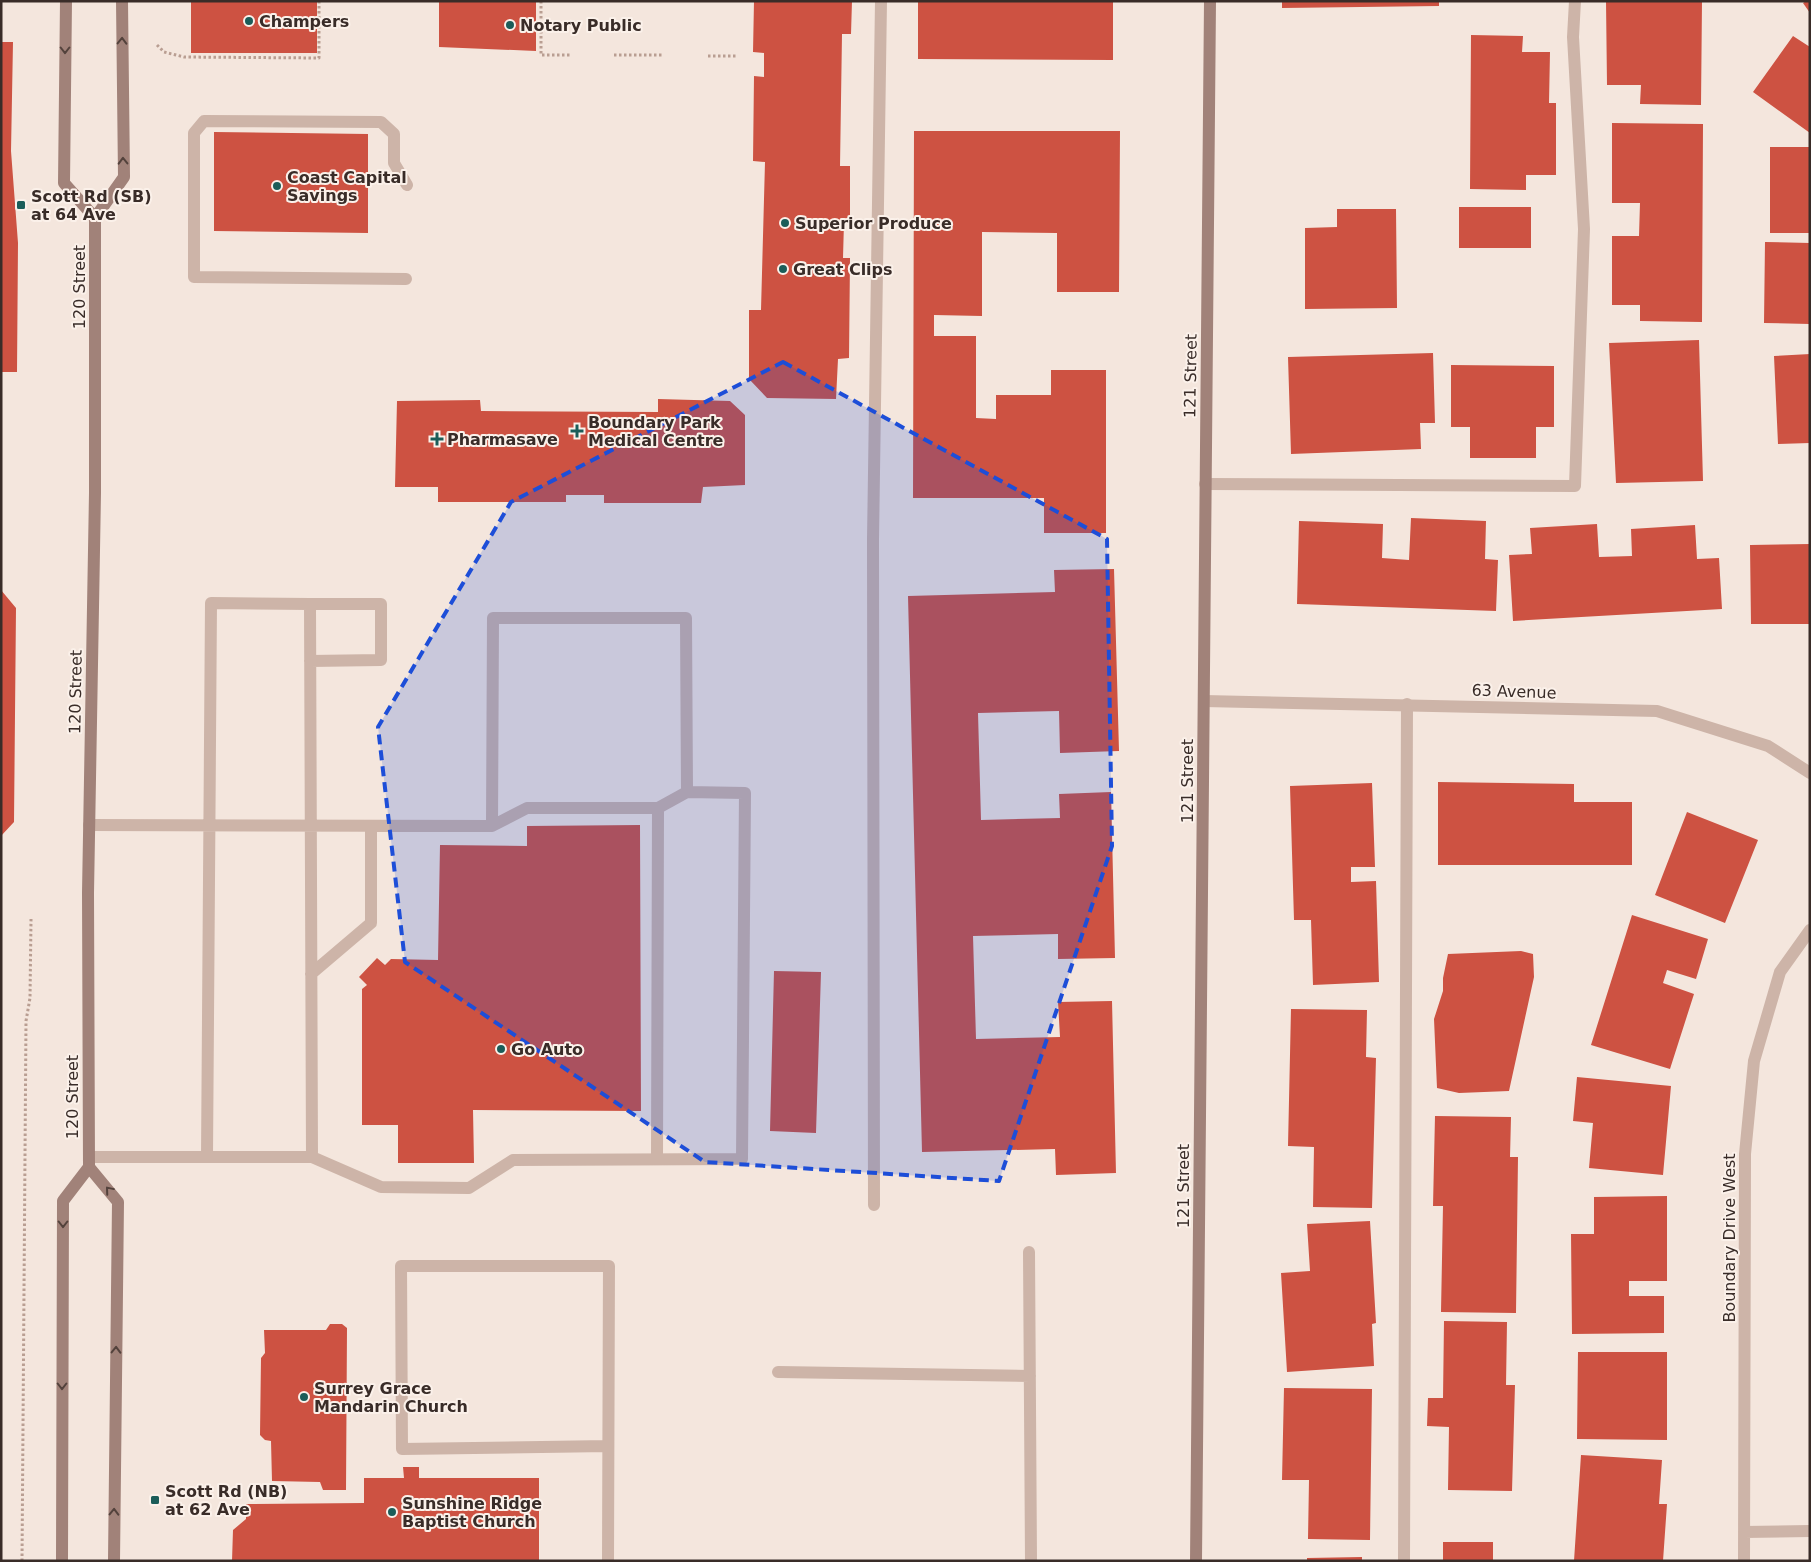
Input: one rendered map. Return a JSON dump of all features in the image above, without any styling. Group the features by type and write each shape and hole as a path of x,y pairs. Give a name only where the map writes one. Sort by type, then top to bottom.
{"main road":[{"path":"66,1 64,183 95,218 124,177 122,1"},
{"name":"121 Street","path":"1196,1561 1210,1"},
{"name":"120 Street","path":"89,1162 89,825 95,493 95,218"},
{"path":"62,1561 63,1201 89,1162 118,1202 114,1561"}],"street":[{"path":"874,1205 873,540 881,1"},
{"path":"1205,484 1575,486 1584,229 1573,37 1574,1"},
{"path":"406,279 194,277 194,133 204,121 381,122 394,134 394,163 407,184"},
{"path":"207,1158 211,603 381,604 381,660 310,661"},
{"path":"310,604 312,1158"},
{"path":"492,826 493,618 686,618 687,792"},
{"name":"63 Avenue","path":"1204,701 1657,711 1768,746 1810,773"},
{"path":"1404,1561 1407,704"},
{"path":"89,825 492,826 526,808 658,808 687,792 744,793 742,1159 513,1160 469,1188 381,1187 312,1158 207,1158 89,1162"},
{"path":"657,1158 658,808"},
{"path":"311,974 370,923 371,826"},
{"name":"Boundary Drive West","path":"1744,1561 1745,1154 1754,1061 1780,972 1810,930"},
{"path":"1030,1252 1031,1561"},
{"path":"608,1446 402,1449 401,1266 609,1266 608,1561"},
{"path":"778,1372 1030,1376"},
{"path":"1744,1532 1810,1531"}],"path":[{"path":"157,45 164,52 184,57 319,58 319,1"},
{"path":"541,1 541,54 572,54"},
{"path":"614,54 663,55"},
{"path":"708,56 738,56"},
{"path":"22,1561 26,1021 30,998 31,919"}],"highlighted area":[{"path":"783,362 1107,539 1112,846 999,1181 705,1162 405,962 378,727 511,502"}],"building":[{"path":"191,1 317,1 317,53 191,53"},
{"path":"439,1 536,1 536,51 439,47"},
{"path":"754,1 852,1 851,34 842,34 840,166 850,166 850,221 844,222 843,258 850,258 849,358 838,359 836,399 767,398 749,379 749,310 761,310 765,162 753,161 754,76 764,77 764,53 753,52"},
{"path":"918,1 1113,1 1113,60 918,59"},
{"path":"1282,1 1439,1 1439,6 1282,8"},
{"path":"1606,1 1702,1 1701,105 1640,104 1641,85 1607,85"},
{"path":"1810,1 1810,13 1803,3"},
{"path":"1471,35 1523,36 1522,52 1550,52 1549,103 1556,103 1556,175 1526,175 1526,190 1470,189"},
{"path":"1793,36 1810,47 1810,133 1753,92"},
{"path":"1,42 13,42 11,151 18,243 17,372 1,372"},
{"path":"1612,123 1703,124 1702,322 1640,321 1640,305 1612,305 1612,236 1639,236 1640,203 1612,203"},
{"path":"914,131 1120,131 1119,292 1057,292 1057,233 982,232 982,316 934,315 934,336 976,336 976,418 996,419 996,395 1051,395 1051,370 1106,370 1106,533 1044,533 1044,498 913,498"},
{"path":"214,132 368,134 368,233 214,231"},
{"path":"1770,147 1810,147 1810,233 1770,233"},
{"path":"1459,207 1531,207 1531,248 1459,248"},
{"path":"1337,209 1396,209 1397,308 1305,309 1305,228 1337,227"},
{"path":"1765,242 1810,243 1810,324 1764,323"},
{"path":"1699,340 1703,481 1616,483 1609,343"},
{"path":"1433,353 1435,423 1420,423 1421,449 1291,454 1288,357"},
{"path":"1810,354 1810,443 1778,444 1774,356"},
{"path":"1451,365 1554,366 1554,427 1536,427 1536,458 1470,458 1470,427 1451,427"},
{"path":"658,399 730,401 745,415 745,485 703,487 701,503 604,503 604,495 566,495 566,502 438,502 438,487 395,487 397,401 480,400 481,411 658,412"},
{"path":"1411,518 1486,521 1485,559 1498,560 1496,611 1297,604 1299,521 1383,524 1382,558 1409,560"},
{"path":"1597,524 1599,557 1632,556 1631,529 1695,525 1697,559 1719,558 1722,609 1513,621 1509,555 1532,554 1530,528"},
{"path":"1810,544 1810,624 1751,624 1750,545"},
{"path":"1114,569 1119,751 1060,753 1059,711 978,713 981,820 1060,818 1059,794 1111,792 1115,958 1058,959 1058,934 973,936 976,1039 1060,1037 1058,1002 1112,1001 1116,1173 1056,1175 1055,1149 922,1152 908,596 1055,592 1054,570"},
{"path":"1,590 16,608 14,822 1,836"},
{"path":"1438,782 1574,784 1574,802 1632,802 1632,865 1438,865"},
{"path":"1372,783 1375,867 1351,867 1351,882 1376,881 1379,982 1313,985 1311,920 1294,920 1290,786"},
{"path":"1687,812 1758,840 1725,923 1655,895"},
{"name":"Go Auto","path":"640,825 641,1111 473,1110 474,1163 398,1163 398,1125 362,1125 362,989 367,985 359,977 377,958 385,965 391,959 438,960 440,845 527,846 527,826"},
{"path":"1632,915 1708,939 1696,979 1667,970 1663,983 1694,994 1670,1069 1591,1045"},
{"path":"1521,951 1533,954 1534,977 1509,1091 1459,1093 1437,1088 1434,1019 1443,991 1443,978 1448,954"},
{"path":"774,971 821,972 816,1133 770,1131"},
{"path":"1291,1009 1367,1010 1366,1057 1376,1058 1372,1208 1313,1207 1314,1147 1288,1146"},
{"path":"1577,1077 1671,1086 1663,1175 1589,1168 1593,1123 1573,1121"},
{"path":"1435,1116 1511,1117 1510,1157 1518,1157 1516,1313 1441,1312 1443,1206 1433,1206"},
{"path":"1667,1196 1667,1281 1629,1281 1629,1296 1664,1296 1664,1333 1572,1334 1571,1234 1594,1234 1594,1197"},
{"path":"1370,1221 1376,1323 1372,1324 1374,1366 1287,1372 1281,1273 1310,1271 1307,1224"},
{"path":"1444,1321 1507,1322 1506,1385 1515,1385 1512,1491 1448,1490 1449,1427 1427,1426 1428,1398 1443,1398"},
{"name":"Surrey Grace Mandarin Church","path":"330,1324 342,1324 347,1328 346,1490 323,1490 320,1482 272,1481 271,1441 265,1440 260,1435 261,1358 265,1353 264,1330 326,1330"},
{"path":"1578,1352 1667,1352 1667,1440 1577,1439"},
{"path":"1284,1388 1372,1389 1370,1540 1308,1539 1309,1480 1282,1480"},
{"path":"1581,1455 1662,1460 1659,1504 1667,1504 1663,1561 1574,1561"},
{"name":"Sunshine Ridge Baptist Church","path":"403,1467 419,1467 419,1478 539,1478 539,1561 232,1561 233,1530 246,1519 246,1504 364,1503 364,1478 404,1478"},
{"path":"1443,1542 1493,1542 1493,1561 1443,1561"},
{"path":"1362,1557 1362,1561 1307,1561 1307,1558"}],"place":[{"name":"Champers","path":"249,21"},
{"name":"Notary Public","path":"510,25"},
{"name":"Coast Capital Savings","path":"277,186"},
{"name":"Scott Rd (SB) at 64 Ave","path":"21,205"},
{"name":"Superior Produce","path":"785,223"},
{"name":"Great Clips","path":"783,269"},
{"name":"Boundary Park Medical Centre","path":"577,431"},
{"name":"Pharmasave","path":"437,439"},
{"name":"Go Auto","path":"501,1049"},
{"name":"Surrey Grace Mandarin Church","path":"304,1397"},
{"name":"Scott Rd (NB) at 62 Ave","path":"155,1500"},
{"name":"Sunshine Ridge Baptist Church","path":"392,1512"}]}
